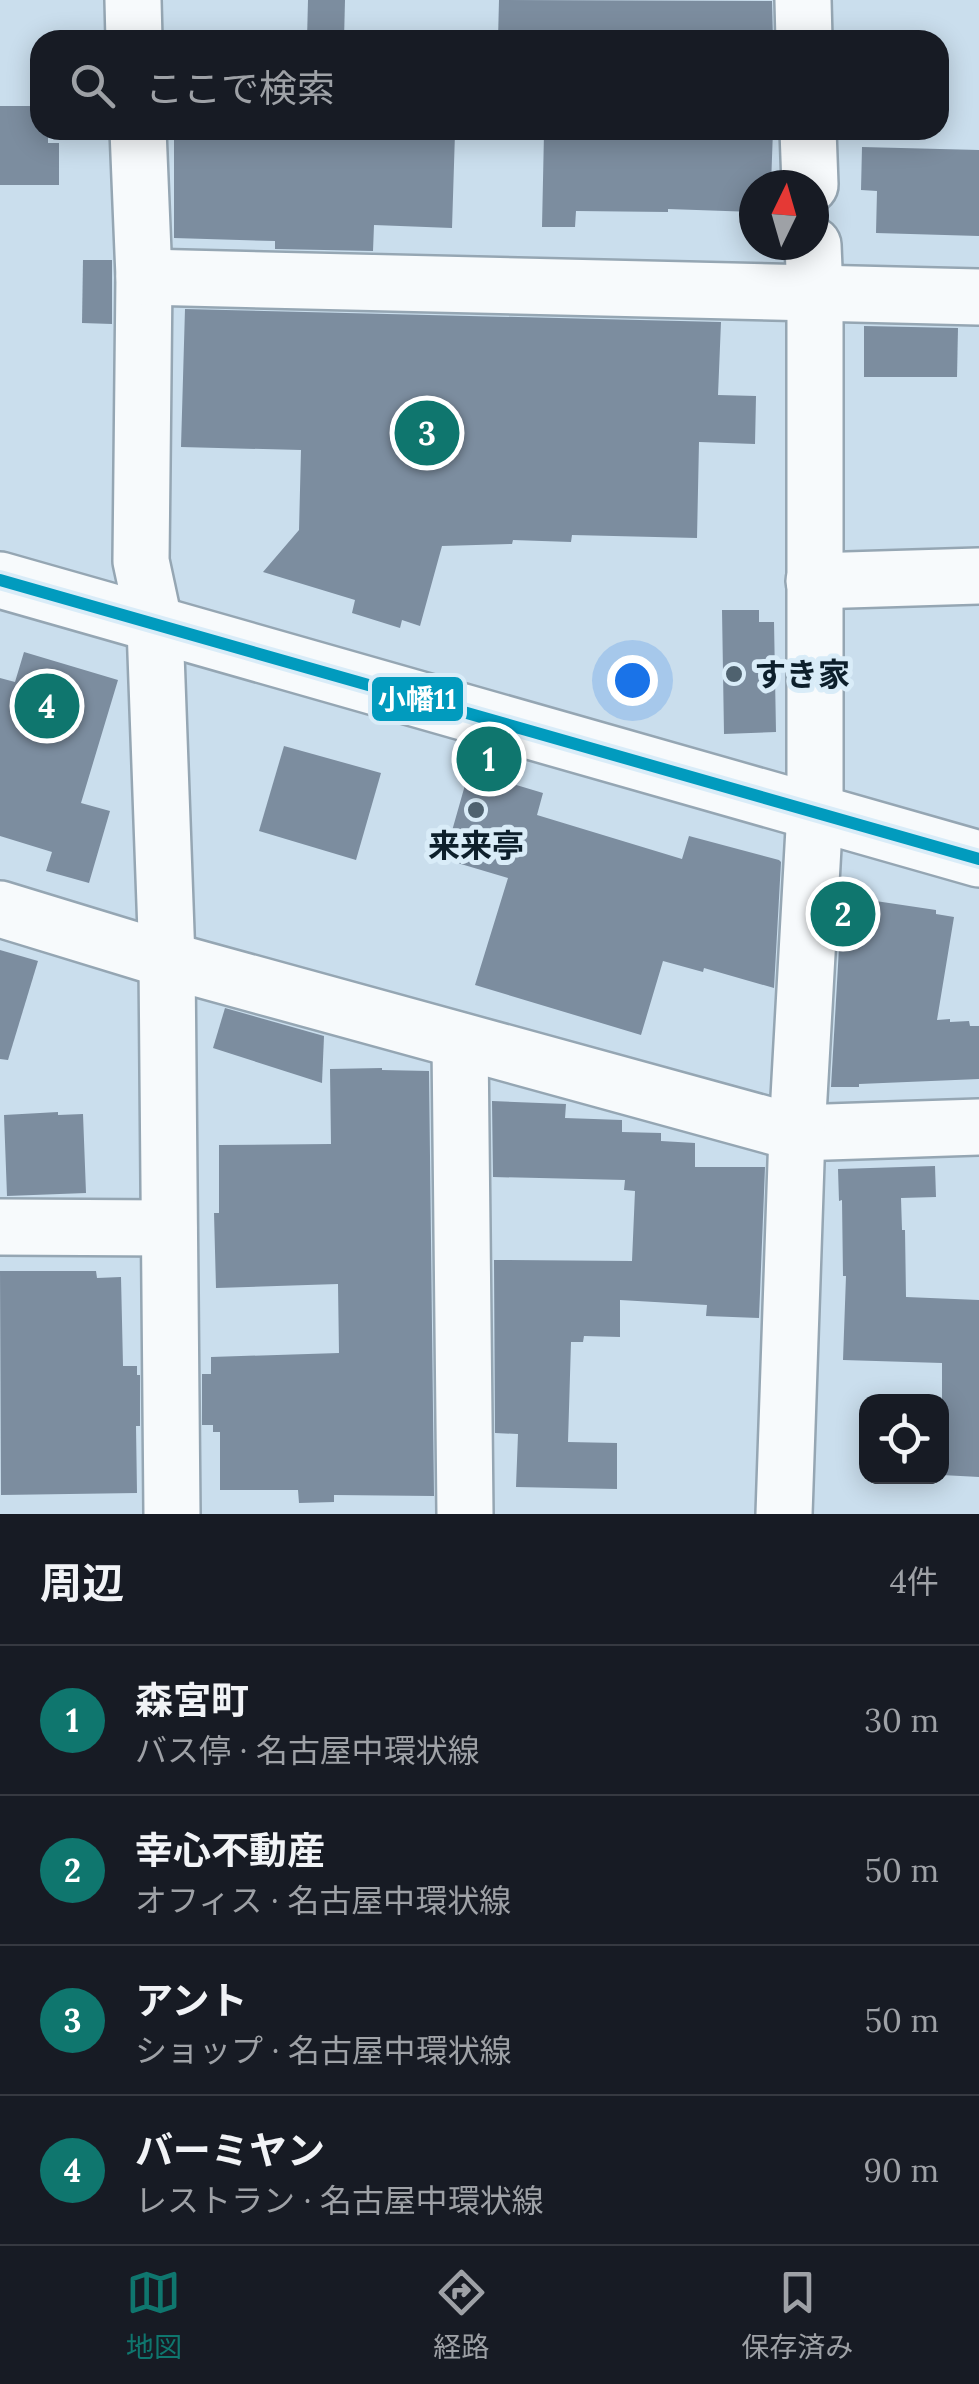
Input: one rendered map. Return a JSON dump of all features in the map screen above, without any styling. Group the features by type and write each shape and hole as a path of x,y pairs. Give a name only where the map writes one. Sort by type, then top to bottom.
{"street":[{"path":"132,0 134,30"},
{"path":"802,0 804,30"},
{"path":"138,140 144,277 141,561 154,626 166,960 172,1514"},
{"path":"808,140 809,170"},
{"path":"144,277 814,269 979,297"},
{"path":"784,1514 814,811 814,269"},
{"path":"814,582 979,576"},
{"path":"0,580 979,860"},
{"path":"0,910 166,960 798,1133 979,1126"},
{"path":"460,1042 465,1514"},
{"path":"0,1228 169,1228"}],"building":[{"path":"308,0 345,0 344,30 307,30"},
{"path":"499,0 772,1 773,30 498,30"},
{"path":"0,106 30,106 30,140 59,143 59,185 0,185"},
{"path":"174,140 455,140 452,228 374,225 373,251 275,249 275,241 174,238"},
{"path":"544,140 773,140 772,170 739,170 739,211 576,211 575,227 542,227"},
{"path":"862,147 979,150 979,236 876,233 877,191 861,190"},
{"path":"83,260 112,260 112,324 82,323"},
{"path":"185,309 721,322 718,395 756,396 755,444 699,442 697,538 572,535 571,542 513,540 512,544 442,546 420,626 402,620 400,628 352,613 355,600 263,572 299,530 301,450 181,447"},
{"path":"864,326 958,328 957,377 864,377"},
{"path":"722,610 759,610 759,622 774,622 776,732 724,734"},
{"path":"24,652 118,680 81,803 110,811 89,883 46,871 52,852 0,836 0,678 15,682"},
{"path":"284,746 381,773 356,860 259,831"},
{"path":"469,771 543,793 537,815 682,859 689,836 779,860 774,988 663,961 641,1035 475,985 508,878 444,859"},
{"path":"842,896 936,910 936,914 954,917 937,1020 969,1021 970,1026 979,1026 979,1079 831,1087"},
{"path":"0,950 38,961 8,1060 0,1059"},
{"path":"225,1008 324,1036 322,1083 213,1048"},
{"path":"330,1069 429,1071 434,1496 334,1495 334,1502 299,1503 298,1490 220,1490 220,1432 213,1432 213,1425 202,1425 202,1374 211,1374 211,1357 339,1353 338,1284 216,1288 214,1213 219,1213 219,1145 331,1144"},
{"path":"492,1101 566,1104 565,1118 622,1120 622,1132 661,1133 661,1141 695,1143 695,1167 765,1167 759,1318 706,1316 707,1305 620,1300 620,1337 584,1336 583,1342 571,1342 568,1442 617,1443 617,1489 516,1487 518,1434 495,1433 494,1260 632,1261 635,1191 624,1190 625,1180 493,1177"},
{"path":"83,1114 86,1193 7,1196 4,1115"},
{"path":"935,1166 936,1197 901,1198 906,1297 979,1300 979,1477 949,1475 949,1394 942,1394 942,1363 843,1360 846,1276 838,1169"},
{"path":"0,1271 96,1271 97,1278 121,1277 123,1366 137,1366 140,1375 137,1493 1,1495"}],"transit line":[{"name":"小幡11","path":"0,580 979,859"}],"place":[{"name":"アント","path":"427,433"},
{"name":"すき家","path":"734,674"},
{"name":"バーミヤン","path":"47,706"},
{"name":"森宮町","path":"489,759"},
{"name":"来来亭","path":"476,810"},
{"name":"幸心不動産","path":"843,914"}]}
